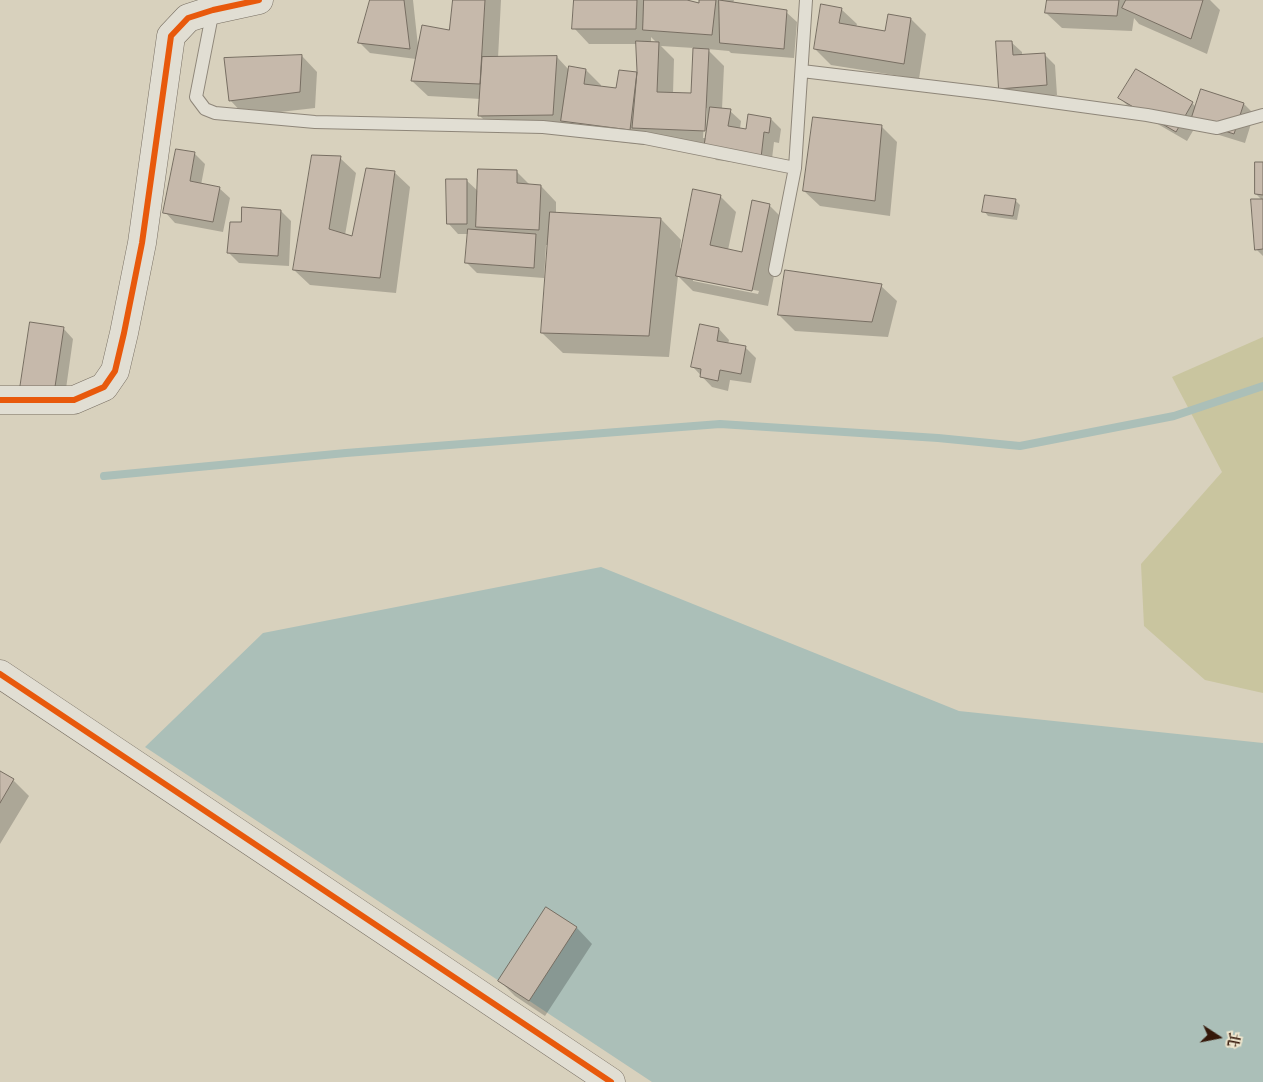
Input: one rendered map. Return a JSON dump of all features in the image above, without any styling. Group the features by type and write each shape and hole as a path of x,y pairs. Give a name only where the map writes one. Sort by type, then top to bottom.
{"street":[{"path":"0,400 74,400 104,387 114,371 124,333 142,243 171,36 188,18 213,10 259,0"},
{"path":"0,674 611,1082"}],"lane":[{"path":"775,270 795,168 806,0"},
{"path":"213,10 196,97 205,109 215,113 315,122 543,127 646,138 795,168"},
{"path":"802,71 994,94 1217,128 1263,115"}],"shaded area":[{"path":"1263,337 1263,693 1205,680 1144,626 1141,564 1222,472 1172,377"}],"water":[{"path":"601,567 959,711 1263,743 1263,1082 652,1082 145,747 263,633"}],"building":[{"path":"370,0 404,0 410,49 358,43"},
{"path":"453,0 485,0 480,84 411,81 422,25 449,30"},
{"path":"574,0 637,0 636,29 572,29"},
{"path":"644,0 687,0 699,3 699,0 716,0 712,35 643,30"},
{"path":"719,0 787,10 784,49 720,43"},
{"path":"1047,0 1119,0 1117,16 1045,13"},
{"path":"1126,0 1203,0 1191,39 1122,8"},
{"path":"821,4 842,8 839,23 885,31 888,14 911,18 904,64 814,49"},
{"path":"636,41 659,42 657,92 691,93 693,48 709,49 705,131 632,128 637,72"},
{"path":"996,41 1012,41 1013,55 1045,53 1047,85 999,89"},
{"path":"302,55 300,92 229,101 224,58"},
{"path":"557,56 553,115 478,116 482,57"},
{"path":"569,66 586,69 584,84 616,88 619,70 637,72 630,130 561,121"},
{"path":"1136,69 1193,102 1176,132 1118,98"},
{"path":"1201,89 1244,103 1234,134 1191,120"},
{"path":"710,107 731,109 728,126 746,129 748,114 771,118 769,133 764,132 761,158 704,149"},
{"path":"813,117 882,125 875,201 803,191"},
{"path":"176,149 195,152 190,181 220,187 213,222 163,213"},
{"path":"312,155 341,156 329,229 352,236 366,168 395,171 380,278 293,270"},
{"path":"1255,162 1263,162 1263,195 1255,194"},
{"path":"478,169 517,170 517,183 541,185 539,230 476,227"},
{"path":"446,179 467,179 467,224 447,224"},
{"path":"693,189 721,195 710,245 742,252 752,200 770,204 752,291 676,276"},
{"path":"985,195 1016,199 1013,216 982,212"},
{"path":"1251,199 1263,199 1263,249 1255,250"},
{"path":"242,207 281,210 278,256 227,253 230,222 241,222"},
{"path":"550,212 661,218 649,336 541,333"},
{"path":"468,229 536,234 534,268 465,263"},
{"path":"785,270 882,284 872,322 778,315"},
{"path":"30,322 64,327 53,400 19,395"},
{"path":"700,324 719,328 717,341 746,346 741,374 720,370 718,381 700,377 701,369 691,367"},
{"path":"0,771 14,779 0,803"},
{"path":"546,907 577,927 529,1001 498,981"}],"waterway":[{"path":"104,476 346,453 720,424 938,438 1020,446 1174,416 1263,386"}],"cycle path":[{"path":"0,400 74,400 104,387 115,371 142,243 171,36 188,18 213,10 259,0"},
{"path":"0,674 611,1082"}]}
